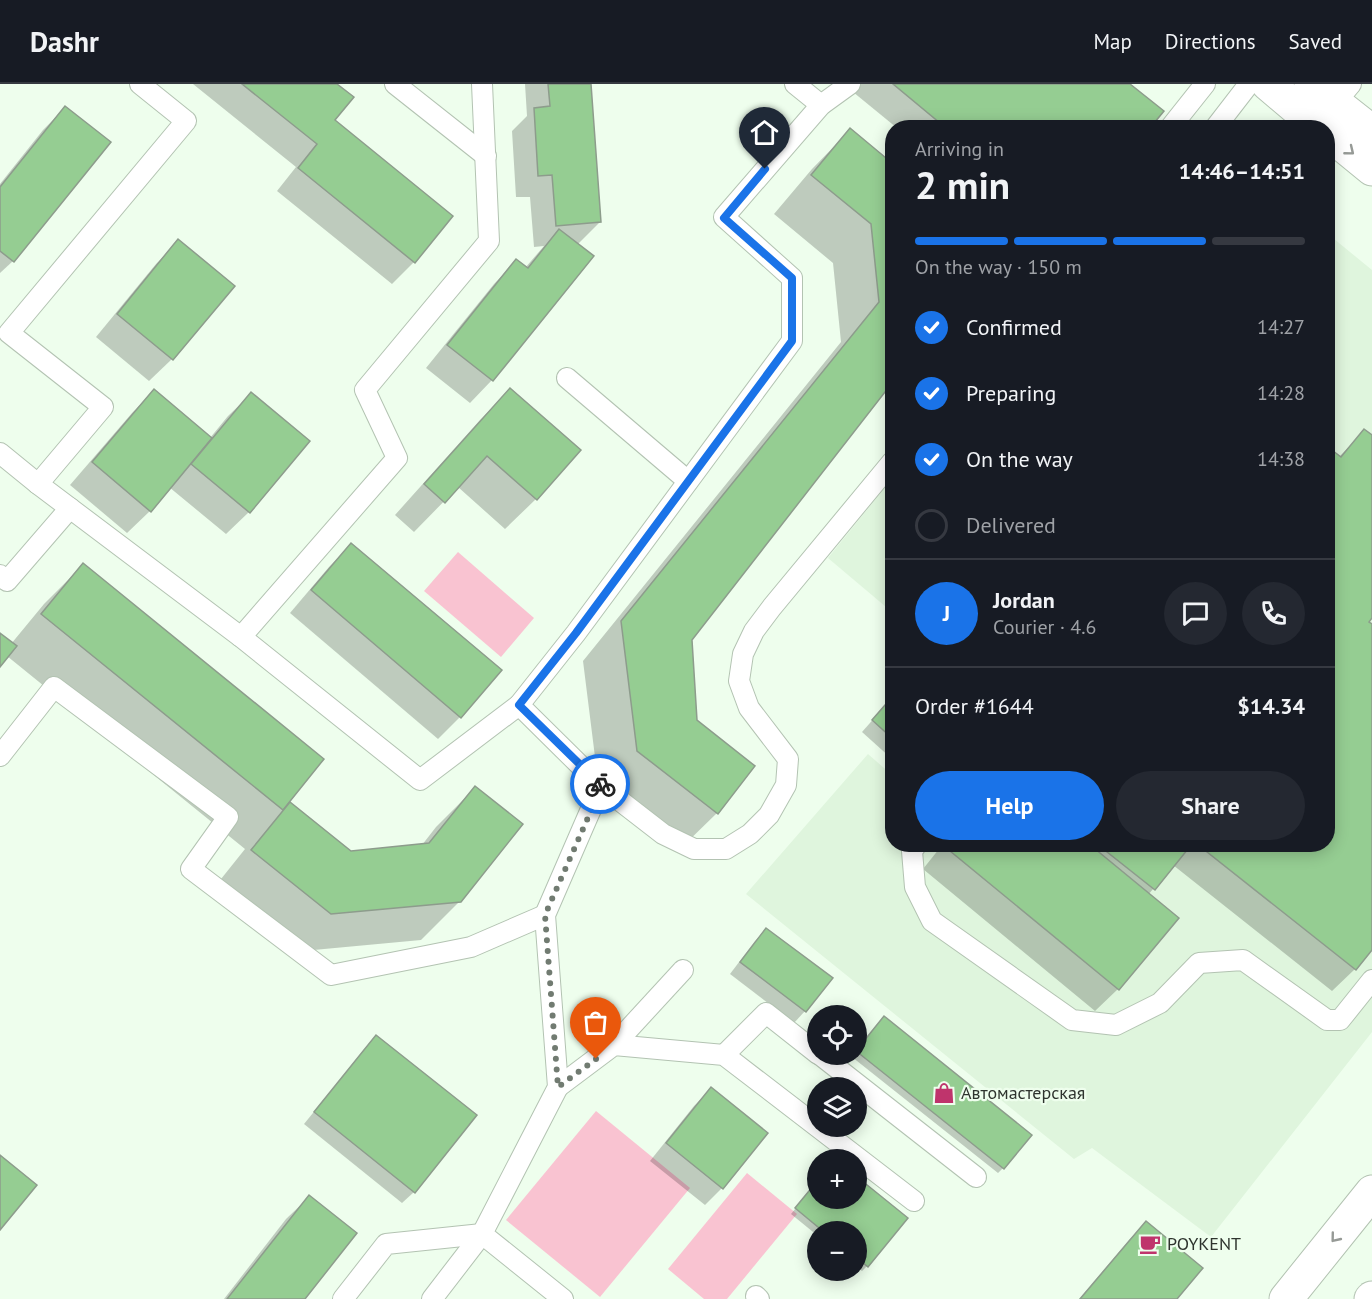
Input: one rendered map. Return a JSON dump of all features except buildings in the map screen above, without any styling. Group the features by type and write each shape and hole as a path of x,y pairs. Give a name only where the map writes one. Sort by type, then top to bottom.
{"main road":[{"path":"1268,84 1372,132"},
{"path":"1335,120 1372,169"},
{"path":"1286,1299 1372,1192"}],"lane":[{"path":"38,484 103,407 4,333 186,121 140,84"},
{"path":"395,84 486,156"},
{"path":"241,637 397,458 365,390 489,241 482,84"},
{"path":"795,84 820,105"},
{"path":"0,453 241,637 420,780 519,705 576,633 792,341 792,278 724,218 820,105 850,84"},
{"path":"1176,120 1205,84"},
{"path":"1221,120 1249,84"},
{"path":"567,378 688,482"},
{"path":"519,705 602,786 663,834 694,849 726,849 750,834 769,815 786,785 788,759 749,708 739,681 743,654 754,632 772,607 885,470"},
{"path":"0,575 7,581 70,508"},
{"path":"0,756 54,687 228,817 191,868 331,975 471,947 545,915"},
{"path":"558,1087 545,915 602,786"},
{"path":"912,852 915,887 932,921 1072,1020 1116,1025 1160,1003 1199,963 1243,960 1327,1020 1340,1020 1372,980"},
{"path":"432,1299 482,1234 558,1087 614,1046 683,970"},
{"path":"724,1055 766,1013 807,1045"},
{"path":"614,1046 724,1055 914,1201"},
{"path":"832,1065 976,1177"},
{"path":"343,1299 386,1244 482,1234 563,1299"}],"shaded area":[{"path":"1335,240 1372,270 1372,1032 1211,1237 1092,1148 1074,1159 746,894 868,754 885,769 885,852 1335,852"},
{"path":"885,488 885,606 828,558"},
{"path":"458,552 534,618 501,657 424,591"},
{"path":"596,1111 690,1188 600,1297 506,1220"},
{"path":"747,1173 797,1214 727,1299 704,1299 668,1269"}],"way so far":[{"path":"596,1059 558,1087 545,915 602,786 600,784"}],"place":[{"name":"Автомастерская","path":"944,1093"},
{"name":"POYKENT","path":"1150,1244"}],"route":[{"path":"600,784 519,705 576,633 792,341 792,278 724,218 765,169"}]}
